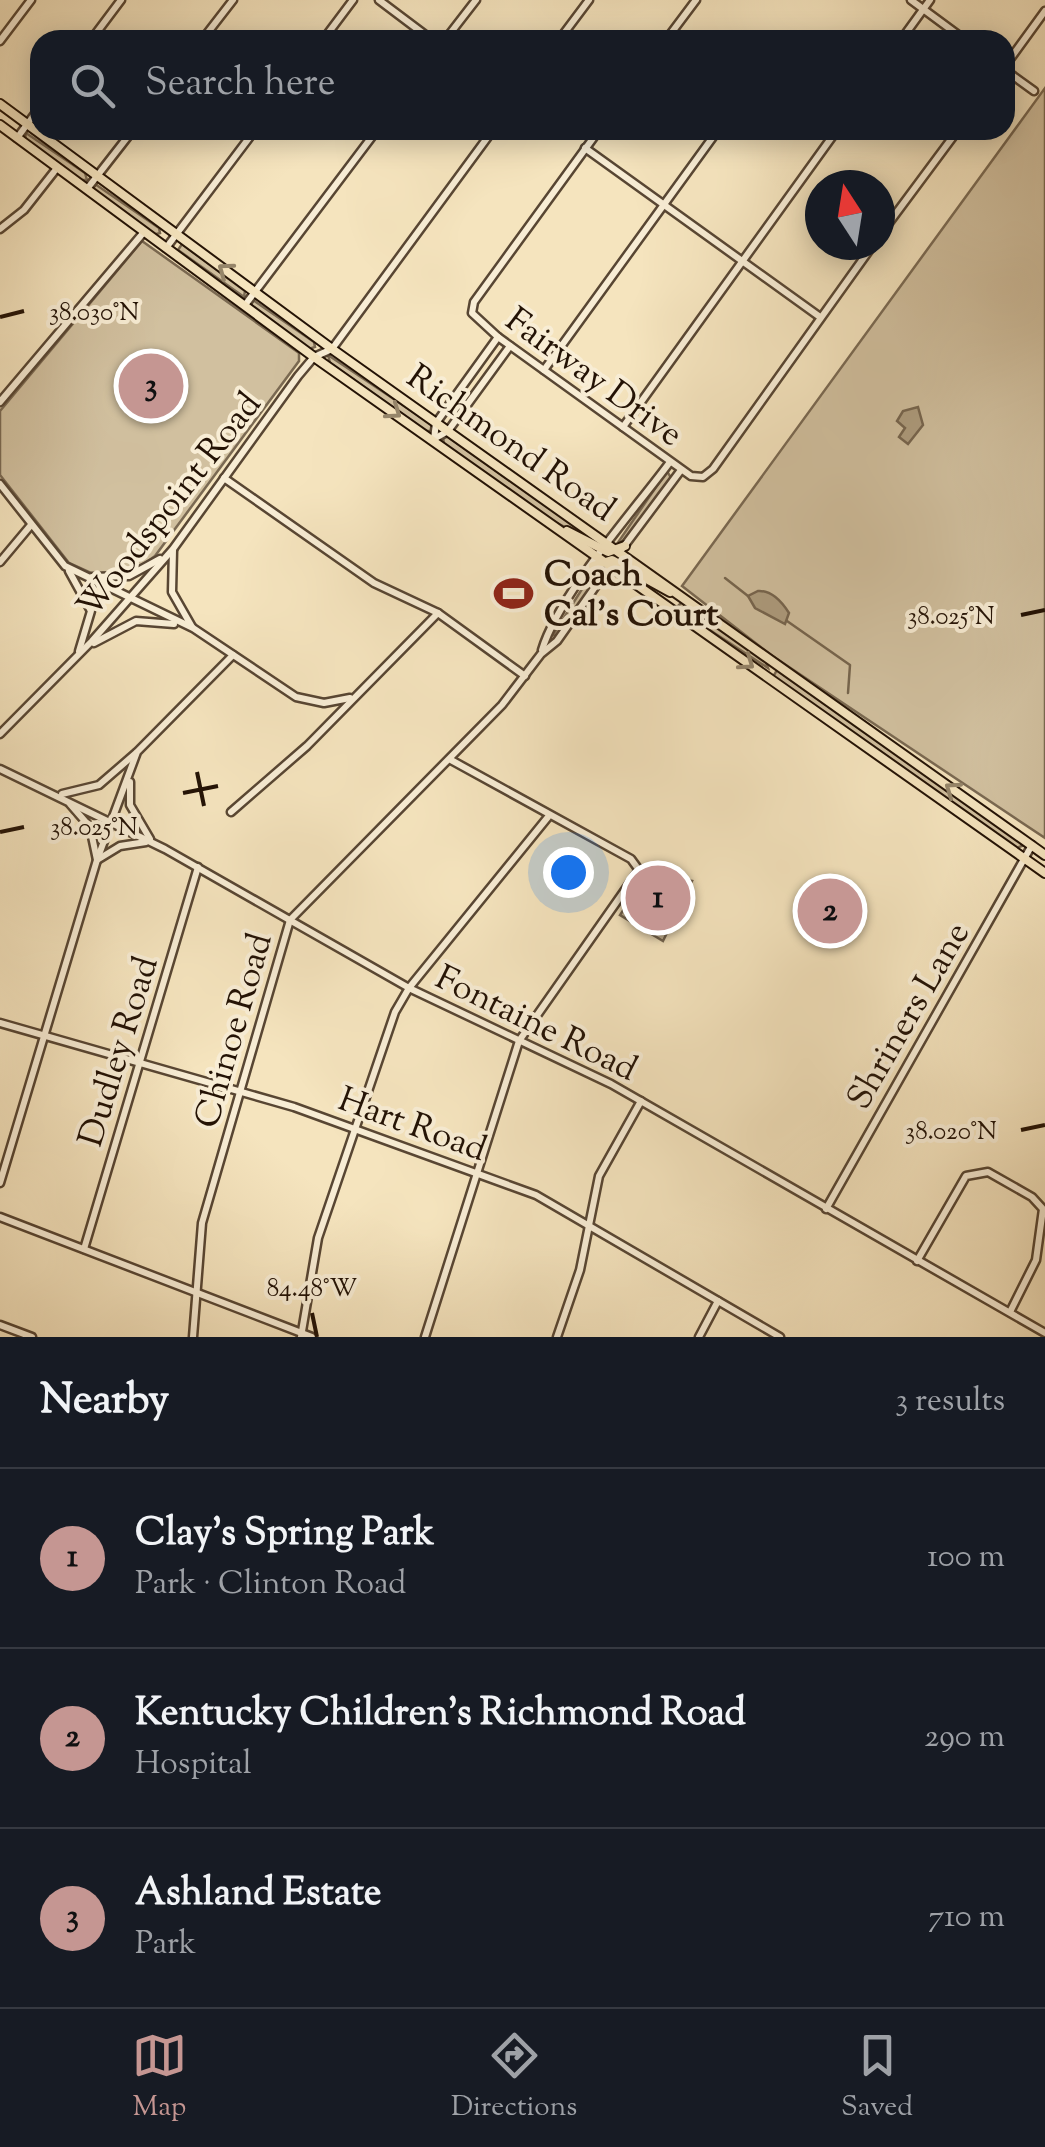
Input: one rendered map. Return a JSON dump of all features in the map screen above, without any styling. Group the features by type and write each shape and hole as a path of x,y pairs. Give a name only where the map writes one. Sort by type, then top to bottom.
{"main road":[{"name":"Richmond Road","path":"0,104 30,126"},
{"name":"Richmond Road","path":"0,126 314,357 604,558 1045,873"},
{"name":"Richmond Road","path":"49,140 448,431 604,558"},
{"name":"Richmond Road","path":"621,549 679,595 1045,854"},
{"path":"604,558 621,549"},
{"path":"604,558 653,586 679,595"}],"street":[{"path":"0,41 32,0"},
{"path":"99,30 122,0"},
{"path":"210,30 233,0"},
{"path":"330,30 353,0"},
{"path":"379,0 419,30"},
{"path":"454,30 476,0"},
{"path":"567,30 589,0"},
{"path":"674,30 696,0"},
{"path":"910,0 952,30"},
{"path":"908,30 930,0"},
{"path":"1015,54 1045,11"},
{"path":"1015,76 1034,91"},
{"path":"17,138 30,120"},
{"path":"87,189 125,140"},
{"path":"166,248 247,140"},
{"path":"245,305 369,140"},
{"path":"332,349 486,140"},
{"path":"591,140 585,148 820,317 862,260"},
{"path":"544,370 711,140"},
{"path":"623,427 830,140"},
{"path":"895,215 951,140"},
{"name":"Fairway Drive","path":"585,148 474,302 473,316 670,462 703,476 820,317"},
{"path":"0,229 24,210 57,168"},
{"path":"0,402 144,232"},
{"path":"434,440 436,423 498,337"},
{"path":"434,440 448,431 510,346"},
{"name":"Woodspoint Road","path":"0,734 173,549 314,357 332,349"},
{"path":"604,558 670,462"},
{"path":"621,549 682,470"},
{"path":"224,478 374,583 438,613 525,676"},
{"path":"0,484 65,566 91,611 76,656"},
{"path":"0,562 31,525"},
{"path":"81,575 109,579 129,576 173,549"},
{"path":"173,549 172,592 193,628"},
{"name":"Chinoe Road","path":"541,654 547,634 604,558"},
{"name":"Chinoe Road","path":"193,1337 202,1223 290,920 451,760 541,654 557,641 604,558"},
{"path":"65,566 193,628 288,692 315,702 350,698"},
{"path":"231,812 330,721 438,613"},
{"path":"76,656 108,633 136,621 156,619 193,628"},
{"path":"57,794 92,788 138,752 233,655"},
{"path":"315,702 330,721"},
{"path":"0,1183 97,860 138,752"},
{"path":"138,752 128,786 130,804 140,828 155,844"},
{"path":"425,1337 519,1041 638,866 451,760"},
{"name":"Fontaine Road","path":"0,769 155,844 408,988 641,1100 1045,1332"},
{"path":"57,794 90,827 97,860"},
{"path":"301,1335 318,1238 396,1012 408,988 548,816"},
{"path":"97,860 128,844 155,844"},
{"name":"Shriners Lane","path":"826,1209 1032,845"},
{"name":"Dudley Road","path":"84,1249 198,868"},
{"name":"Hart Road","path":"0,1023 241,1092 536,1195 780,1337"},
{"path":"557,1337 576,1285 599,1176 641,1100"},
{"path":"918,1261 970,1173 988,1172 1032,1197 1044,1214 1036,1260 1010,1313"},
{"path":"0,1217 312,1337"},
{"path":"699,1337 718,1301"},
{"path":"0,1324 32,1337"}],"shaded area":[{"path":"1045,88 1045,838 771,655 682,586 1007,140 1015,140 1015,129"},
{"path":"26,133 30,140 36,140 85,173 87,180 80,180 25,140"},
{"path":"95,184 159,228 160,233 153,235 93,189"},
{"path":"142,241 299,353 299,361 155,556 137,569 117,574 91,573 69,563 0,475 0,411"},
{"path":"182,244 245,291 244,297 178,250"},
{"path":"253,300 314,342 315,347 309,349 251,306"},
{"path":"328,355 431,424 433,431 426,431 330,363"},
{"path":"918,407 923,425 908,444 899,437 905,428 897,421 903,411"},
{"path":"443,437 603,546 551,520 444,444"},
{"path":"667,471 671,478 625,542 619,541"},
{"path":"594,570 600,576 558,635 553,635"},
{"path":"758,591 772,595 783,605 789,613 785,624 755,608 748,596"},
{"path":"682,602 766,662 768,668 676,608"},
{"path":"777,670 1022,846 1016,848 773,677"},
{"path":"648,873 692,881 663,941 620,915"}],"waterway":[{"path":"725,578 748,596"},
{"path":"787,621 850,665 848,693"}],"place":[{"name":"Ashland Estate","path":"151,386"},
{"name":"Coach Cal's Court","path":"514,593"},
{"name":"Clay's Spring Park","path":"658,898"},
{"name":"Kentucky Children's Richmond Road","path":"830,911"}]}
